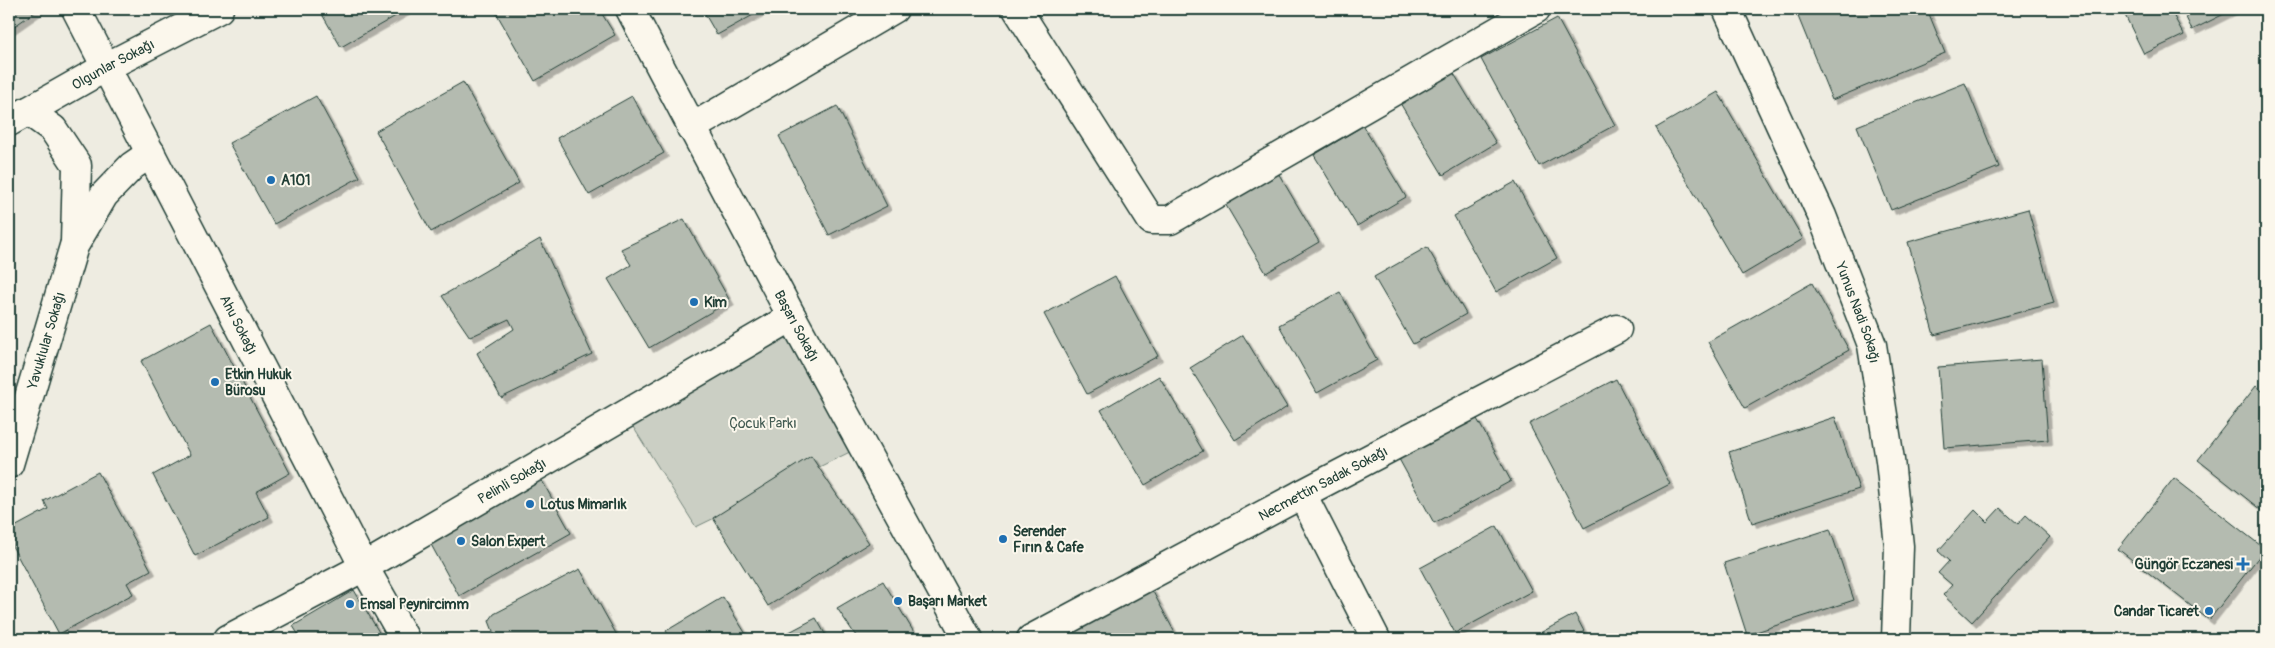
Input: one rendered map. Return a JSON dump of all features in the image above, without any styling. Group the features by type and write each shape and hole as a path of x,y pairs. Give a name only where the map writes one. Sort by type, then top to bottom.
{"street":[{"name":"Ahu Sokağı","path":"76,9 364,567 405,639"},
{"name":"Olgunlar Sokağı","path":"18,117 106,67 219,9"},
{"name":"Başarı Sokağı","path":"630,9 792,317 968,639"},
{"path":"691,128 894,9"},
{"path":"1017,9 1151,220 1170,220 1536,9"},
{"name":"Yunus Nadi Sokağı","path":"1727,9 1822,216 1872,344 1890,460 1900,546 1896,639"},
{"name":"Yavuklular Sokağı","path":"18,117 53,129 77,165 74,246"},
{"name":"Yavuklular Sokağı","path":"9,464 74,246 104,195 132,166 150,153"},
{"name":"Pelinli Sokağı","path":"228,639 364,567 792,317"},
{"name":"Necmettin Sadak Sokağı","path":"1031,639 1617,329"},
{"path":"1302,494 1376,639"}],"green space":[{"name":"Çocuk Parkı","path":"791,333 856,449 696,527 630,422"}],"building":[{"path":"9,9 39,9 9,30"},
{"path":"319,9 408,9 341,47"},
{"path":"494,9 599,9 615,35 535,81"},
{"path":"702,9 764,9 717,35"},
{"path":"1809,9 1927,9 1945,53 1832,100 1797,14"},
{"path":"2122,9 2175,9 2171,11 2184,35 2144,54"},
{"path":"2182,9 2234,9 2192,30"},
{"path":"1557,18 1615,125 1539,166 1481,59"},
{"path":"1453,72 1496,143 1443,175 1400,103"},
{"path":"463,82 519,183 431,232 376,131"},
{"path":"1965,83 1999,167 1891,210 1857,126"},
{"path":"1718,92 1803,239 1742,275 1656,128"},
{"path":"316,96 360,177 274,224 229,143"},
{"path":"632,96 664,153 589,195 557,138"},
{"path":"837,106 887,206 829,235 779,136"},
{"path":"1363,126 1406,197 1357,226 1314,155"},
{"path":"1277,171 1319,242 1266,273 1224,202"},
{"path":"1515,182 1557,258 1496,292 1454,216"},
{"path":"2028,209 2054,303 1934,335 1908,242"},
{"path":"684,219 730,301 649,348 608,279 631,265 621,249"},
{"path":"540,239 592,354 501,398 477,353 514,329 509,319 470,337 442,296"},
{"path":"1427,247 1466,314 1413,344 1374,277"},
{"path":"1115,276 1158,356 1087,394 1044,314"},
{"path":"1812,283 1849,350 1745,408 1708,342"},
{"path":"1340,292 1377,360 1317,393 1279,325"},
{"path":"211,323 290,473 256,492 269,517 195,556 153,475 190,455 141,361"},
{"path":"1243,335 1287,407 1235,440 1190,368"},
{"path":"2042,359 2048,440 1944,448 1938,367"},
{"path":"1159,376 1203,451 1145,485 1101,410"},
{"path":"1616,379 1670,484 1584,528 1529,424"},
{"path":"2256,386 2266,394 2266,514 2198,460"},
{"path":"1476,417 1511,481 1434,523 1399,459"},
{"path":"1835,417 1859,489 1752,523 1729,452"},
{"path":"811,456 869,543 768,606 713,518"},
{"path":"98,472 151,570 127,583 133,594 59,634 9,540 9,530 48,509 44,501"},
{"path":"540,477 571,533 459,596 428,539"},
{"path":"2174,478 2265,549 2209,620 2118,549"},
{"path":"2000,508 2018,524 2026,515 2050,537 1972,622 1943,595 1952,585 1938,573 1949,561 1938,551 1975,510 1987,522"},
{"path":"1497,526 1532,591 1455,633 1420,568"},
{"path":"1830,529 1854,600 1747,635 1724,563"},
{"path":"580,569 619,639 496,639 489,621 494,614"},
{"path":"883,581 918,639 858,639 837,608"},
{"path":"1151,588 1175,633 1164,639 1063,639 1062,637"},
{"path":"354,590 383,639 301,639 293,626"},
{"path":"723,597 749,639 671,639 666,631"},
{"path":"1575,614 1588,639 1529,639"},
{"path":"816,618 828,639 776,639"}],"place":[{"name":"A101","path":"271,180"},
{"name":"Kim","path":"694,302"},
{"name":"Etkin Hukuk Bürosu","path":"215,382"},
{"name":"Lotus Mimarlık","path":"530,504"},
{"name":"Serender Fırın & Cafe","path":"1003,539"},
{"name":"Salon Expert","path":"461,541"},
{"name":"Güngör Eczanesi","path":"2243,564"},
{"name":"Başarı Market","path":"898,601"},
{"name":"Emsal Peynircimm","path":"350,604"},
{"name":"Candar Ticaret","path":"2209,611"}]}
